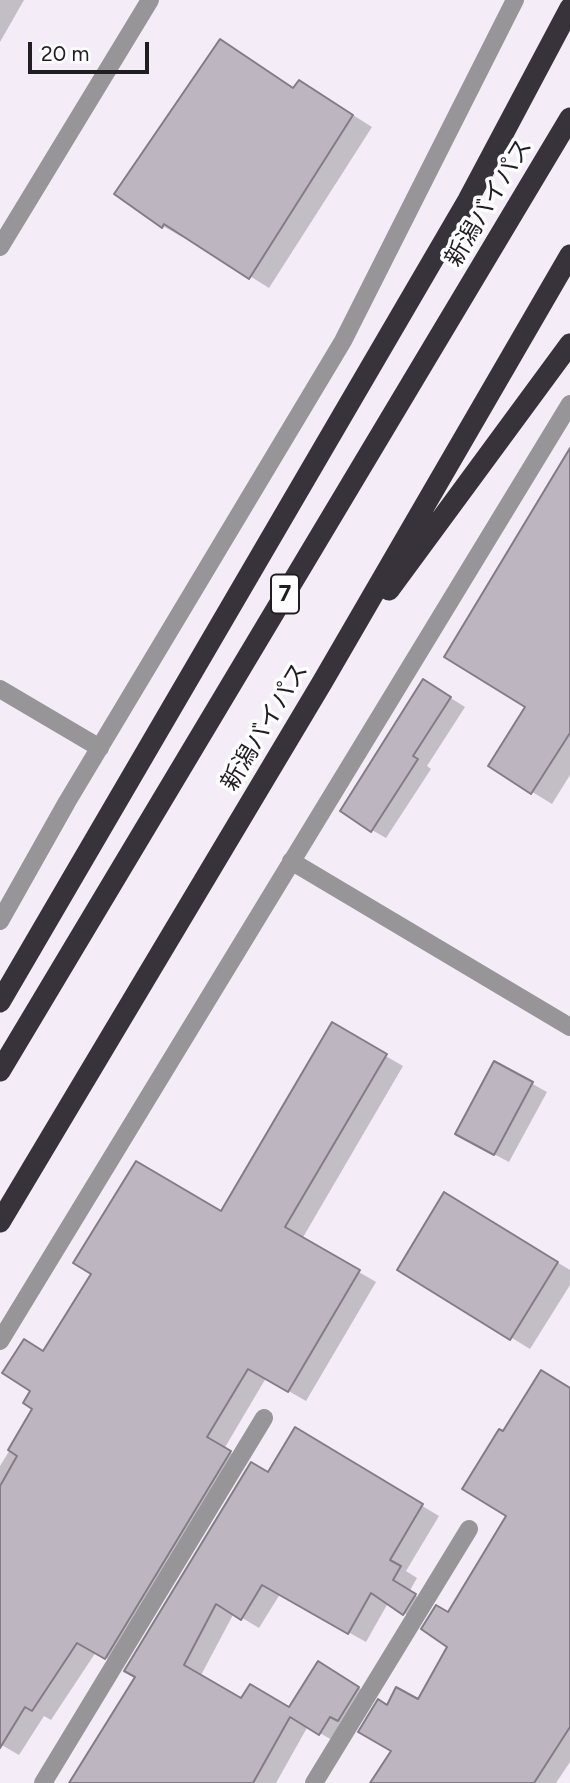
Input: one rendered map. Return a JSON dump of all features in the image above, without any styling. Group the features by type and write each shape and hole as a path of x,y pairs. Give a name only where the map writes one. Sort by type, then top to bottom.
{"highway":[{"path":"0,1002 468,200 570,8"},
{"name":"新潟バイパス","path":"0,1071 570,118"},
{"name":"新潟バイパス","path":"0,1222 323,681 570,256"},
{"path":"323,681 570,344"}],"street":[{"path":"0,247 150,0"},
{"path":"0,921 343,341 515,0"},
{"path":"0,1340 570,404"},
{"path":"0,689 100,748"},
{"path":"291,861 570,1027"},
{"path":"43,1783 264,1418"},
{"path":"314,1783 470,1529"}],"building":[{"path":"220,39 293,88 299,80 353,115 249,279 164,224 162,228 114,194"},
{"path":"570,448 570,733 531,794 488,766 525,707 444,657"},
{"path":"423,679 451,697 413,756 418,759 371,832 340,811"},
{"path":"332,1022 387,1054 285,1227 360,1270 288,1392 248,1369 207,1437 231,1451 105,1659 77,1643 32,1711 25,1707 0,1748 0,1486 17,1456 8,1450 32,1409 23,1403 30,1391 2,1373 24,1339 43,1351 91,1274 73,1263 136,1161 221,1211"},
{"path":"494,1061 533,1082 494,1155 455,1134"},
{"path":"444,1192 558,1262 510,1340 397,1270"},
{"path":"541,1370 570,1388 570,1727 534,1783 370,1783 391,1751 358,1732 378,1699 387,1705 396,1687 418,1699 447,1647 421,1629 436,1605 448,1612 506,1516 462,1489 499,1429 503,1431"},
{"path":"295,1427 423,1504 390,1560 401,1566 393,1580 416,1594 403,1615 371,1593 348,1634 262,1585 241,1620 216,1604 184,1665 241,1698 250,1684 289,1707 318,1661 359,1687 338,1721 330,1717 319,1735 290,1717 253,1783 69,1783 135,1677 124,1671 251,1462 268,1472"}]}
